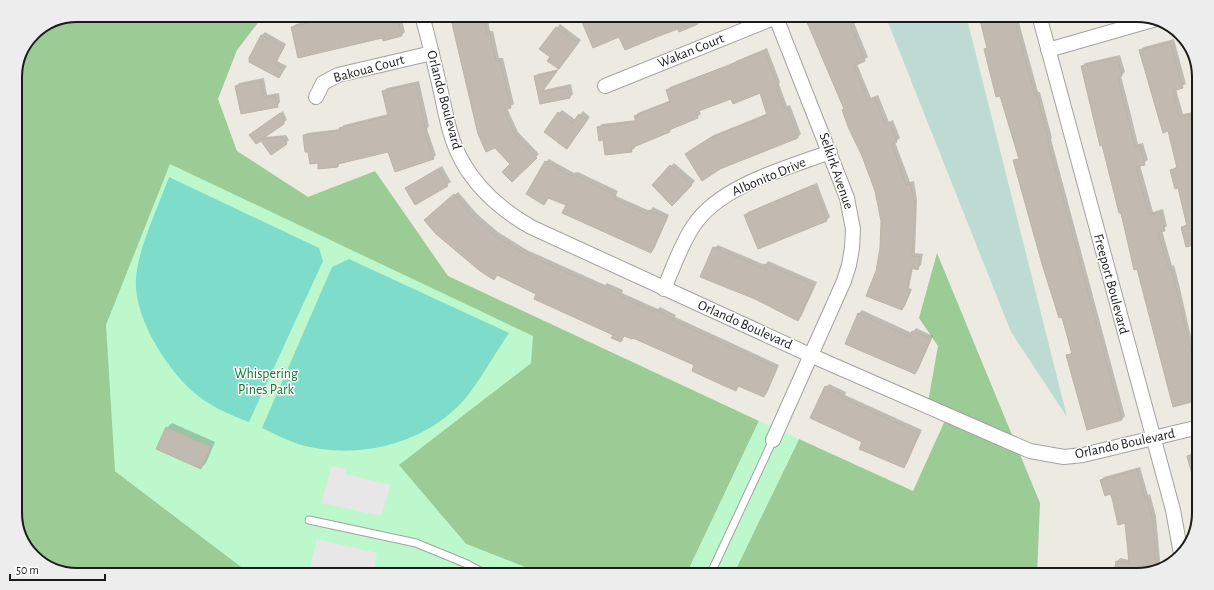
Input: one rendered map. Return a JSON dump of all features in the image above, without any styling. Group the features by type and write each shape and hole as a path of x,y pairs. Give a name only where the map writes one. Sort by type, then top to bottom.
{"street":[{"name":"Orlando Boulevard","path":"424,22 455,146 468,171 488,195 510,215 531,227 810,355 1030,451 1064,456 1083,455 1154,440 1192,429"},
{"name":"Wakan Court","path":"605,86 761,22"},
{"name":"Selkirk Avenue","path":"773,440 844,281 852,248 852,214 830,152 778,22"},
{"name":"Freeport Boulevard","path":"1041,22 1154,440 1177,528 1180,547"},
{"path":"1048,50 1143,23"},
{"name":"Bakoua Court","path":"316,97 323,83 338,75 432,53"},
{"name":"Albonito Drive","path":"664,289 687,236 695,224 714,204 744,185 830,152"}],"lane":[{"path":"713,568 773,440"},
{"path":"309,520 416,543 475,568"}],"green space":[{"path":"69,22 259,22 237,50 218,99 237,151 308,197 375,171 448,276 759,421 689,568 527,568 466,544 398,465 531,363 115,471 243,568 69,568 46,559 31,544 25,531 22,517 22,73 24,62 33,43 49,29"},
{"name":"Whispering Pines Park","path":"170,164 533,336 531,363 399,465 466,544 527,568 243,568 115,471 106,325"},
{"path":"169,177 319,248 323,261 249,422 211,405 191,390 181,380 152,338 140,308 136,292 138,266 145,240"},
{"path":"937,253 1040,503 1037,568 736,568 799,439 913,491 947,416 927,408 938,346 919,318"},
{"path":"349,259 509,333 469,394 447,416 428,429 387,445 342,451 320,449 298,444 262,428 332,267"},
{"path":"759,421 799,439 736,568 689,568"}],"shaded area":[{"path":"888,22 968,22 1067,417 1011,332"},
{"path":"332,466 346,469 345,474 391,485 381,516 321,503"},
{"path":"317,539 377,553 374,568 310,568"}],"building":[{"path":"312,22 399,22 402,36 383,41 382,38 298,58 291,27"},
{"path":"452,22 484,22 487,34 490,33 496,61 500,60 511,108 504,110 515,135 537,158 512,182 502,172 510,164 495,148 486,152 478,134"},
{"path":"582,22 697,22 698,24 679,32 678,29 625,50 619,37 593,48"},
{"path":"807,22 850,22 865,61 854,66 868,100 875,97 885,124 890,122 897,142 892,144 906,185 910,184 915,204 912,256 920,257 918,270 911,268 907,291 910,292 902,310 866,296 876,271 880,248 881,221 875,191 862,156 849,129 842,110 844,109"},
{"path":"980,22 1015,22 1035,95 1037,94 1048,142 1122,420 1087,430 1066,355 1072,354 1062,317 1059,318 1042,264 1013,160 1019,159 1000,96 996,97 984,49 987,48"},
{"path":"556,27 578,43 559,69 547,61 550,57 539,49"},
{"path":"261,35 284,47 275,64 284,69 279,78 249,62 249,58"},
{"path":"1170,42 1183,88 1173,91 1180,117 1190,114 1192,121 1192,246 1186,247 1181,227 1187,226 1178,188 1175,189 1170,170 1177,168 1168,131 1163,133 1139,50"},
{"path":"764,51 778,86 776,87 783,108 787,107 798,138 720,169 702,181 685,154 710,138 767,115 760,93 733,104 731,99 696,112 698,118 669,130 670,132 631,148 632,152 605,155 603,140 599,141 597,127 636,122 634,116 670,102 666,90"},
{"path":"1117,57 1122,76 1118,77 1135,147 1140,145 1145,165 1136,167 1149,214 1160,212 1165,231 1158,232 1169,269 1171,268 1192,353 1192,402 1173,407 1137,269 1134,270 1121,213 1119,213 1102,145 1100,146 1081,66"},
{"path":"557,71 542,92 568,87 570,98 540,104 534,76"},
{"path":"261,81 264,98 275,96 278,107 241,114 235,86"},
{"path":"416,84 426,131 424,131 434,159 395,172 388,152 338,164 338,167 318,169 318,163 310,164 308,152 305,152 303,135 340,131 339,128 388,116 382,91"},
{"path":"558,112 572,123 579,114 587,120 567,149 557,142 559,137 556,141 544,132"},
{"path":"280,113 284,120 284,124 262,139 282,137 287,144 271,155 261,141 256,144 249,135"},
{"path":"545,161 570,176 575,175 615,195 614,199 647,214 649,210 667,218 651,253 562,213 566,205 548,198 544,205 526,194"},
{"path":"670,165 692,185 672,206 652,185"},
{"path":"438,169 448,186 415,205 405,188"},
{"path":"813,185 827,221 758,249 744,215"},
{"path":"454,194 473,217 494,235 523,253 602,288 603,286 621,294 620,296 655,312 656,310 673,318 672,320 777,368 764,397 738,386 736,391 718,383 692,371 694,365 633,338 624,336 621,342 611,338 613,335 534,299 536,294 497,275 494,280 480,271 436,234 424,220"},
{"path":"713,247 767,270 764,264 814,285 798,321 755,299 700,277"},
{"path":"858,313 910,337 912,331 931,339 915,374 845,344"},
{"path":"825,386 843,395 842,398 919,433 904,468 859,449 862,442 810,418"},
{"path":"166,427 211,447 201,469 156,449"},
{"path":"1192,455 1192,474 1187,456"},
{"path":"1137,470 1145,498 1147,497 1153,520 1156,565 1145,568 1115,568 1116,561 1129,563 1125,523 1118,525 1112,498 1110,494 1105,496 1100,480"}]}
